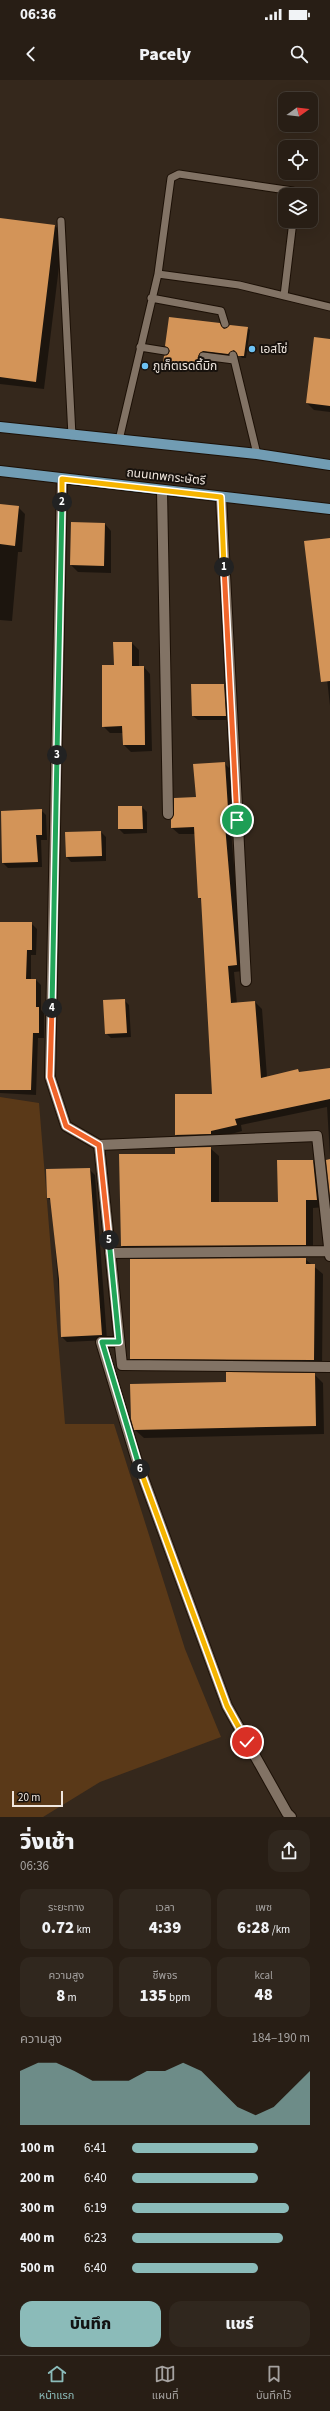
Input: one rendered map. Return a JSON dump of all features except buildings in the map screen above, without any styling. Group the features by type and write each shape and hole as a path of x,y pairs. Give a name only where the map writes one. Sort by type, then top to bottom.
{"main road":[{"path":"0,427 72,436 257,454 330,465"},
{"name":"ถนนเทพกระษัตรี","path":"0,471 330,509"}],"street":[{"path":"62,479 50,1077 66,1126 99,1145 316,1136 330,1256"},
{"path":"162,490 168,814"},
{"path":"221,497 246,981"},
{"path":"99,1145 122,1365 330,1367"},
{"path":"110,1252 330,1251"},
{"path":"119,1342 102,1342 136,1458 227,1706 287,1813 292,1817"}],"lane":[{"path":"119,440 151,298 158,274 171,178 179,174 278,189"},
{"path":"61,220 72,436"},
{"path":"284,296 292,228"},
{"path":"158,274 239,285 330,307"},
{"path":"151,298 220,311 226,324"},
{"path":"140,347 165,351"},
{"path":"203,356 234,358 257,454"}],"shaded area":[{"path":"0,1097 39,1103 65,1424 114,1424 185,1649 221,1737 100,1782 43,1817 0,1817"}],"place":[{"name":"เอสโซ่","path":"252,349"},
{"name":"ภูเก็ตเรดดี้มิก","path":"145,366"}],"route":[{"path":"237,820 221,497 62,479 50,1077 66,1126 99,1145 119,1342 102,1342 136,1458 227,1706 247,1742"}]}
